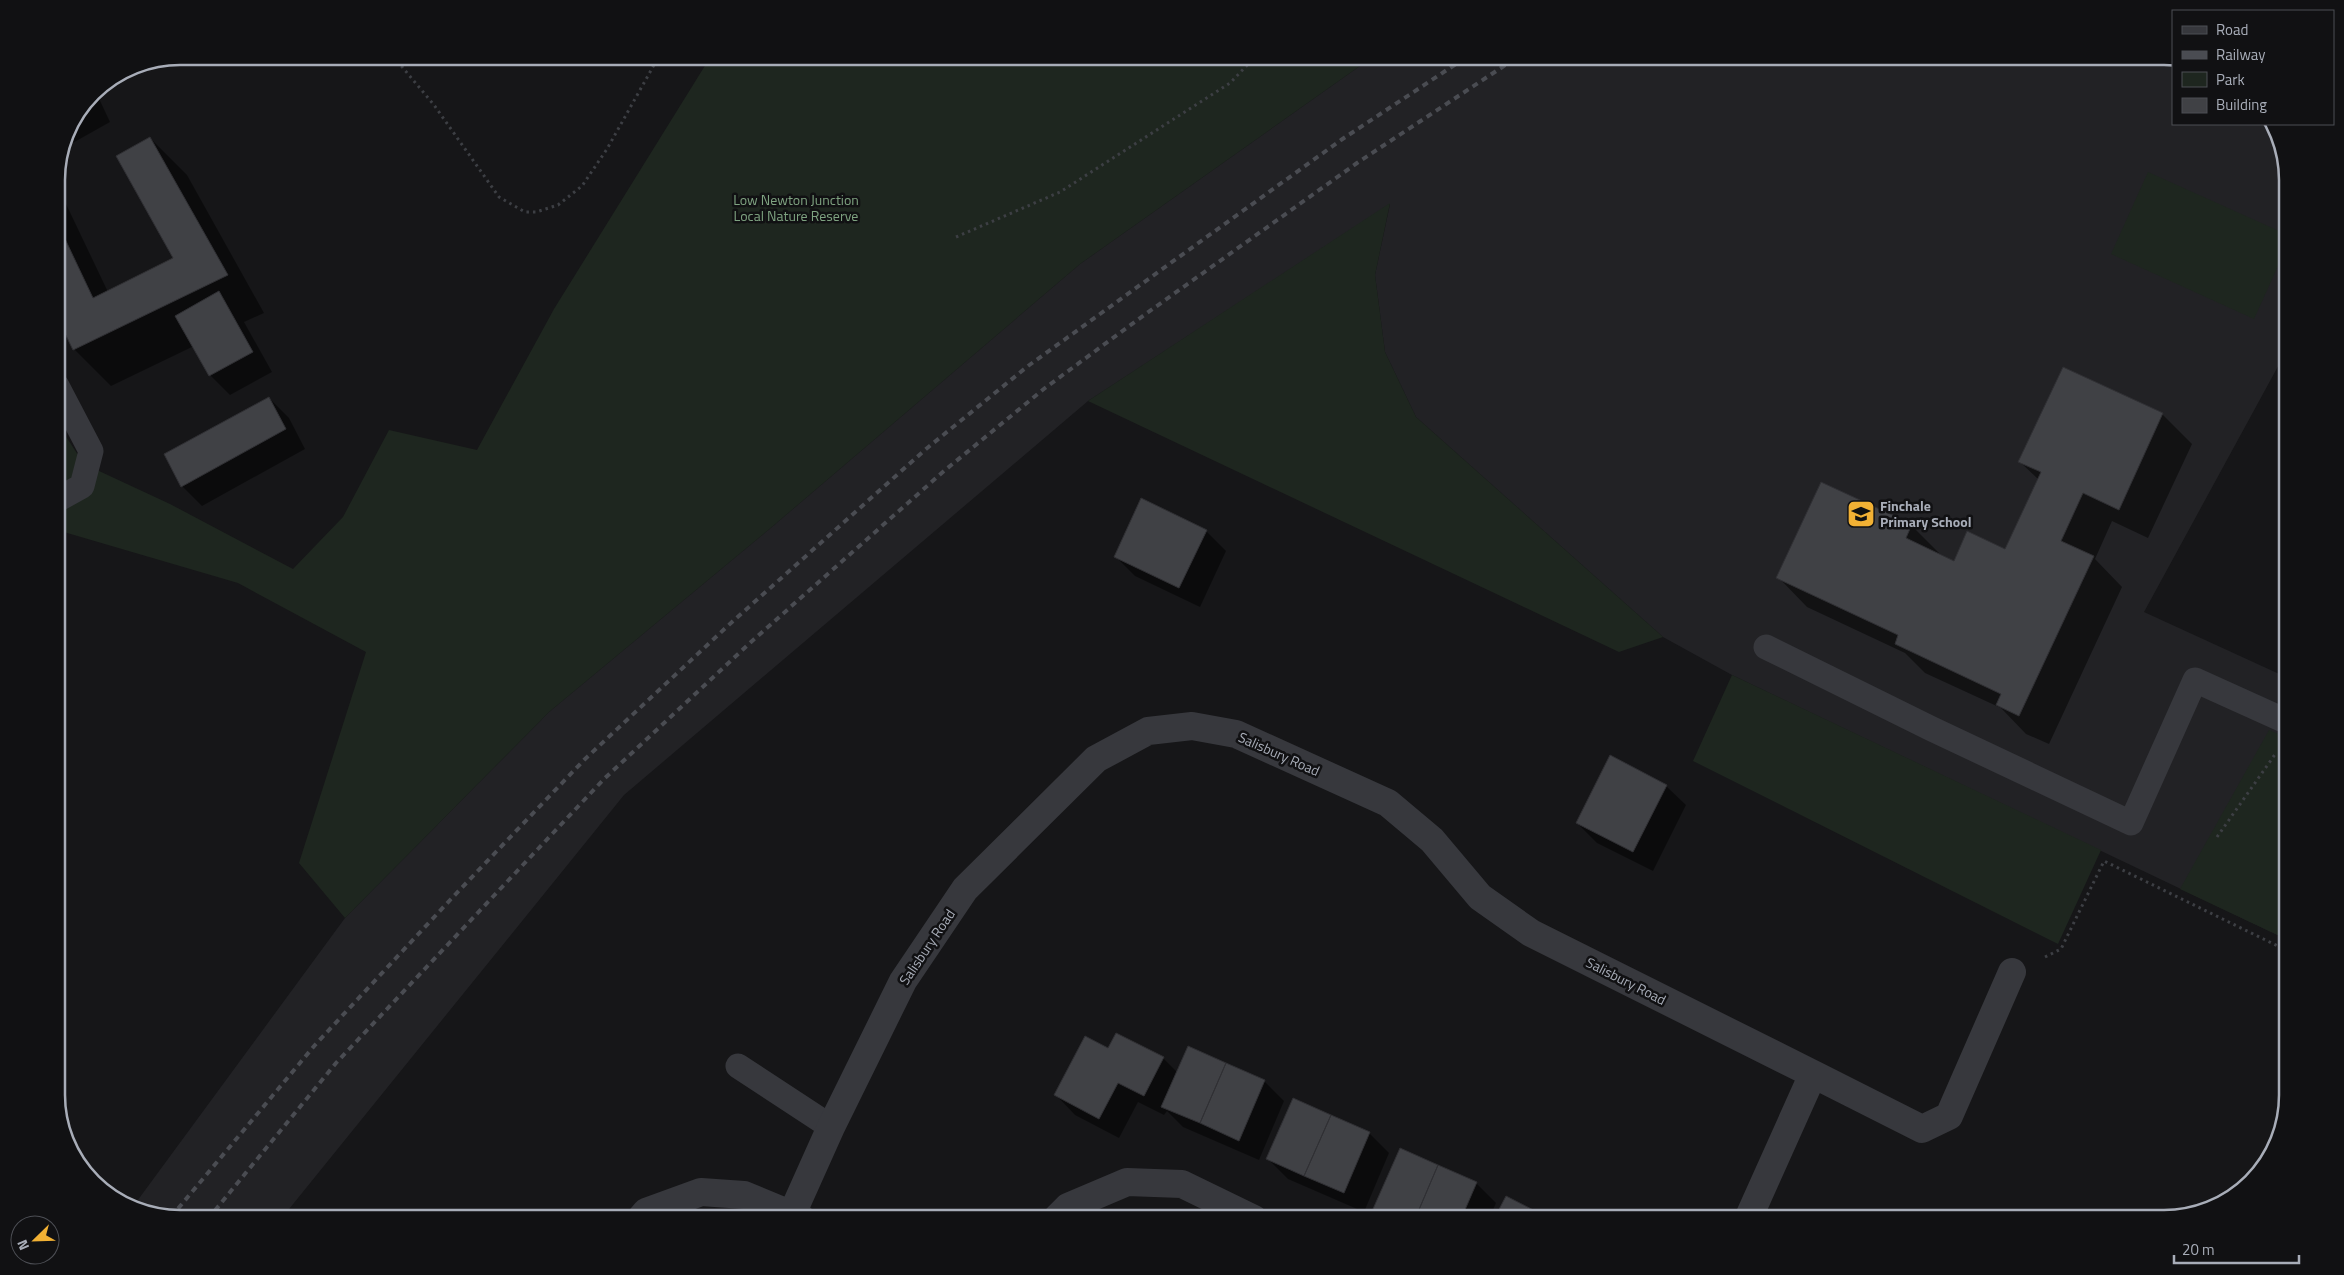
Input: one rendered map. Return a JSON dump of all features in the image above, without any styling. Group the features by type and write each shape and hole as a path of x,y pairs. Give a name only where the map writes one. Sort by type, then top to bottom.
{"street":[{"name":"Salisbury Road","path":"799,1210 831,1127 903,981 965,890 1096,758 1148,732 1192,726 1236,734 1388,803 1432,840 1480,897 1531,933 1922,1129 1949,1116 2012,972"},
{"path":"1752,1210 1813,1074"},
{"path":"1065,1210 1127,1182 1182,1184 1235,1210"},
{"name":"Salisbury Road","path":"652,1210 701,1192 744,1195 782,1210"}],"lane":[{"path":"65,402 92,451 82,486 65,495"},
{"path":"1766,647 2131,824 2194,680 2279,718"},
{"path":"738,1066 831,1127"}],"path":[{"path":"401,65 434,105 499,197 525,212 536,212 558,205 582,186 606,149 654,65"},
{"path":"956,237 1060,192 1230,83 1247,65"},
{"path":"2217,836 2279,749"},
{"path":"2012,972 2061,949 2104,861 2279,947"}],"shaded area":[{"name":"Finchale Primary School","path":"1361,65 2172,66 2172,125 2265,125 2273,143 2279,172 2279,364 2144,612 2279,674 2279,936 1732,675 1663,637 1416,417 1385,352 1375,275 1390,204 1088,401 624,795 288,1210 180,1210 150,1206 137,1201 345,918 549,712 773,526 1080,264"}],"green space":[{"name":"Low Newton Junction Local Nature Reserve","path":"705,65 1361,65 1080,264 773,526 549,712 345,918 299,863 366,652 238,583 65,532 65,435 84,464 170,504 293,569 343,517 389,430 477,450 554,309"},
{"path":"2148,172 2279,231 2279,264 2254,319 2111,254"},
{"path":"1390,203 1375,275 1385,352 1416,417 1663,637 1619,652 1088,401"},
{"path":"1732,675 2101,850 2058,944 1693,761"},
{"path":"2269,730 2279,734 2279,936 2180,889"}],"building":[{"path":"150,137 228,275 73,350 65,334 65,239 93,298 173,258 116,156"},
{"path":"219,291 253,352 209,376 175,316"},
{"path":"2063,367 2163,413 2119,510 2083,493 2061,541 2094,556 2019,716 1996,705 2001,694 1895,644 1898,635 1776,578 1821,482 1912,524 1906,538 1954,561 1967,531 2005,549 2041,472 2018,462"},
{"path":"269,397 286,429 181,487 164,454"},
{"path":"1141,498 1207,530 1179,588 1114,557"},
{"path":"1610,755 1667,785 1633,852 1576,823"},
{"path":"1116,1033 1164,1057 1144,1096 1118,1083 1099,1119 1054,1095 1085,1036 1108,1048"},
{"path":"1188,1046 1226,1063 1200,1123 1161,1107"},
{"path":"1226,1063 1265,1080 1239,1141 1200,1123"},
{"path":"1293,1098 1331,1115 1304,1176 1266,1159"},
{"path":"1331,1115 1370,1132 1344,1193 1304,1176"},
{"path":"1400,1148 1438,1165 1419,1210 1373,1209"},
{"path":"1438,1165 1477,1182 1465,1210 1419,1210"},
{"path":"1506,1196 1533,1210 1499,1210"}],"railway":[{"path":"177,1210 315,1045 451,899 584,760 732,622 926,449 1028,366 1341,140 1454,65"},
{"path":"215,1210 336,1063 604,779 751,642 944,471 1045,388 1357,163 1505,65"}],"place":[{"name":"Finchale Primary School","path":"1861,514"}]}
